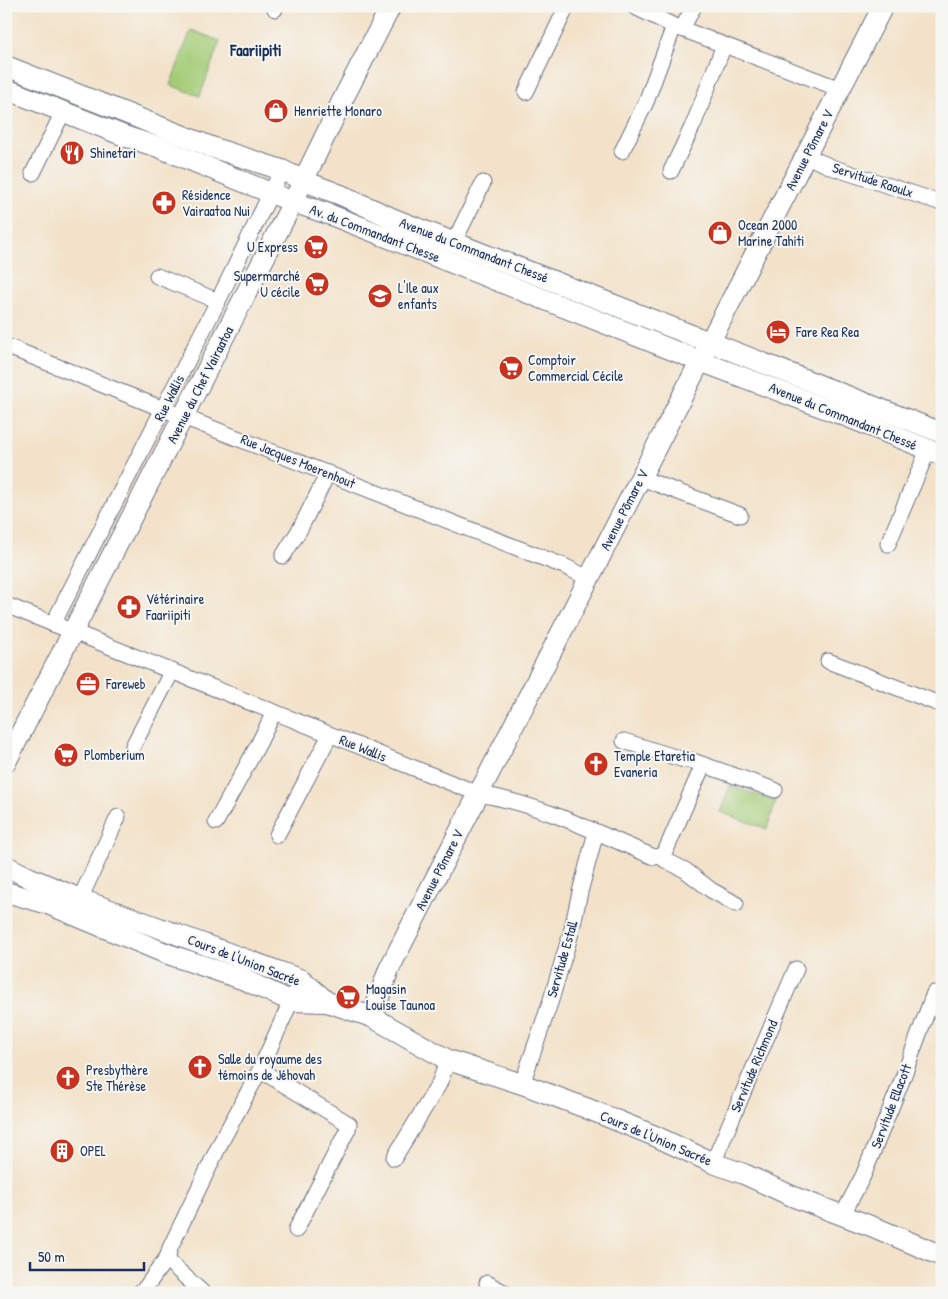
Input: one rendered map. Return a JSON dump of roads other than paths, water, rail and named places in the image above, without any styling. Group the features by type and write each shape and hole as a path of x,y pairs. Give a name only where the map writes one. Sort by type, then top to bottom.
{"main road":[{"name":"Avenue du Chef Vairaatoa","path":"6,762 294,202 341,103 391,6"},
{"name":"Avenue Pōmare V","path":"372,1017 389,969 883,6"},
{"name":"Avenue du Commandant Chessé","path":"6,66 214,148 282,170 394,219 710,342 852,408 935,452"},
{"name":"Av. du Commandant Chesse","path":"7,91 158,147 271,193 744,377"},
{"path":"583,315 591,296"},
{"name":"Avenue du Commandant Chessé","path":"744,377 942,433"},
{"name":"Cours de l'Union Sacrée","path":"6,866 80,899 302,980 327,1002"},
{"name":"Cours de l'Union Sacrée","path":"6,892 48,904 165,953 242,979 291,1001 327,1002 372,1017 448,1060 522,1084 655,1136 713,1163 942,1256"}],"street":[{"path":"526,92 568,6"},
{"path":"633,6 678,27 840,90"},
{"path":"622,151 646,102 678,27 694,6"},
{"path":"671,171 694,123 724,45"},
{"path":"32,173 63,112"},
{"name":"Servitude Raoulx","path":"806,156 834,168 942,203"},
{"name":"Rue Wallis","path":"53,624 218,301 282,170"},
{"path":"454,242 483,183"},
{"path":"157,276 218,301"},
{"name":"Rue Jacques Moerenhout","path":"6,346 520,548 590,578"},
{"path":"888,544 935,452"},
{"path":"283,556 300,529 328,473"},
{"path":"641,478 740,515"},
{"name":"Rue Wallis","path":"6,605 479,794 504,798 524,804 654,857 661,856 685,870 711,890 736,904"},
{"path":"828,661 942,705"},
{"path":"133,746 172,671"},
{"path":"216,822 274,712"},
{"path":"277,835 330,734"},
{"path":"624,741 681,760 693,761 775,790"},
{"path":"661,856 666,850 703,765"},
{"path":"80,899 118,817"},
{"name":"Servitude Estall","path":"522,1084 550,1003 571,933 596,832"},
{"name":"Servitude Richmond","path":"713,1163 796,969"},
{"path":"139,1293 146,1288 168,1256 190,1205 260,1070 302,980"},
{"name":"Servitude Ellacott","path":"842,1216 863,1176 901,1083 934,993"},
{"path":"394,1158 439,1084 448,1060"},
{"path":"260,1070 349,1124 296,1230"},
{"path":"168,1256 169,1262 203,1293"},
{"path":"487,1283 505,1293"}],"place":[{"name":"Henriette Monaro","path":"276,111"},
{"name":"Shinetari","path":"72,153"},
{"name":"Résidence Vairaatoa Nui","path":"164,203"},
{"name":"Ocean 2000 Marine Tahiti","path":"720,233"},
{"name":"U Express","path":"316,247"},
{"name":"Supermarché U cécile","path":"317,284"},
{"name":"L'Ile aux enfants","path":"380,296"},
{"name":"Fare Rea Rea","path":"778,332"},
{"name":"Comptoir Commercial Cécile","path":"511,368"},
{"name":"Vétérinaire Faariipiti","path":"129,607"},
{"name":"Fareweb","path":"88,684"},
{"name":"Plomberium","path":"66,755"},
{"name":"Temple Etaretia Evaneria","path":"596,764"},
{"name":"Magasin Louise Taunoa","path":"348,997"},
{"name":"Salle du royaume des témoins de Jéhovah","path":"200,1067"},
{"name":"Presbythère Ste Thérèse","path":"68,1078"},
{"name":"OPEL","path":"62,1151"}],"district":[{"name":"Faariipiti","path":"256,50"}]}
